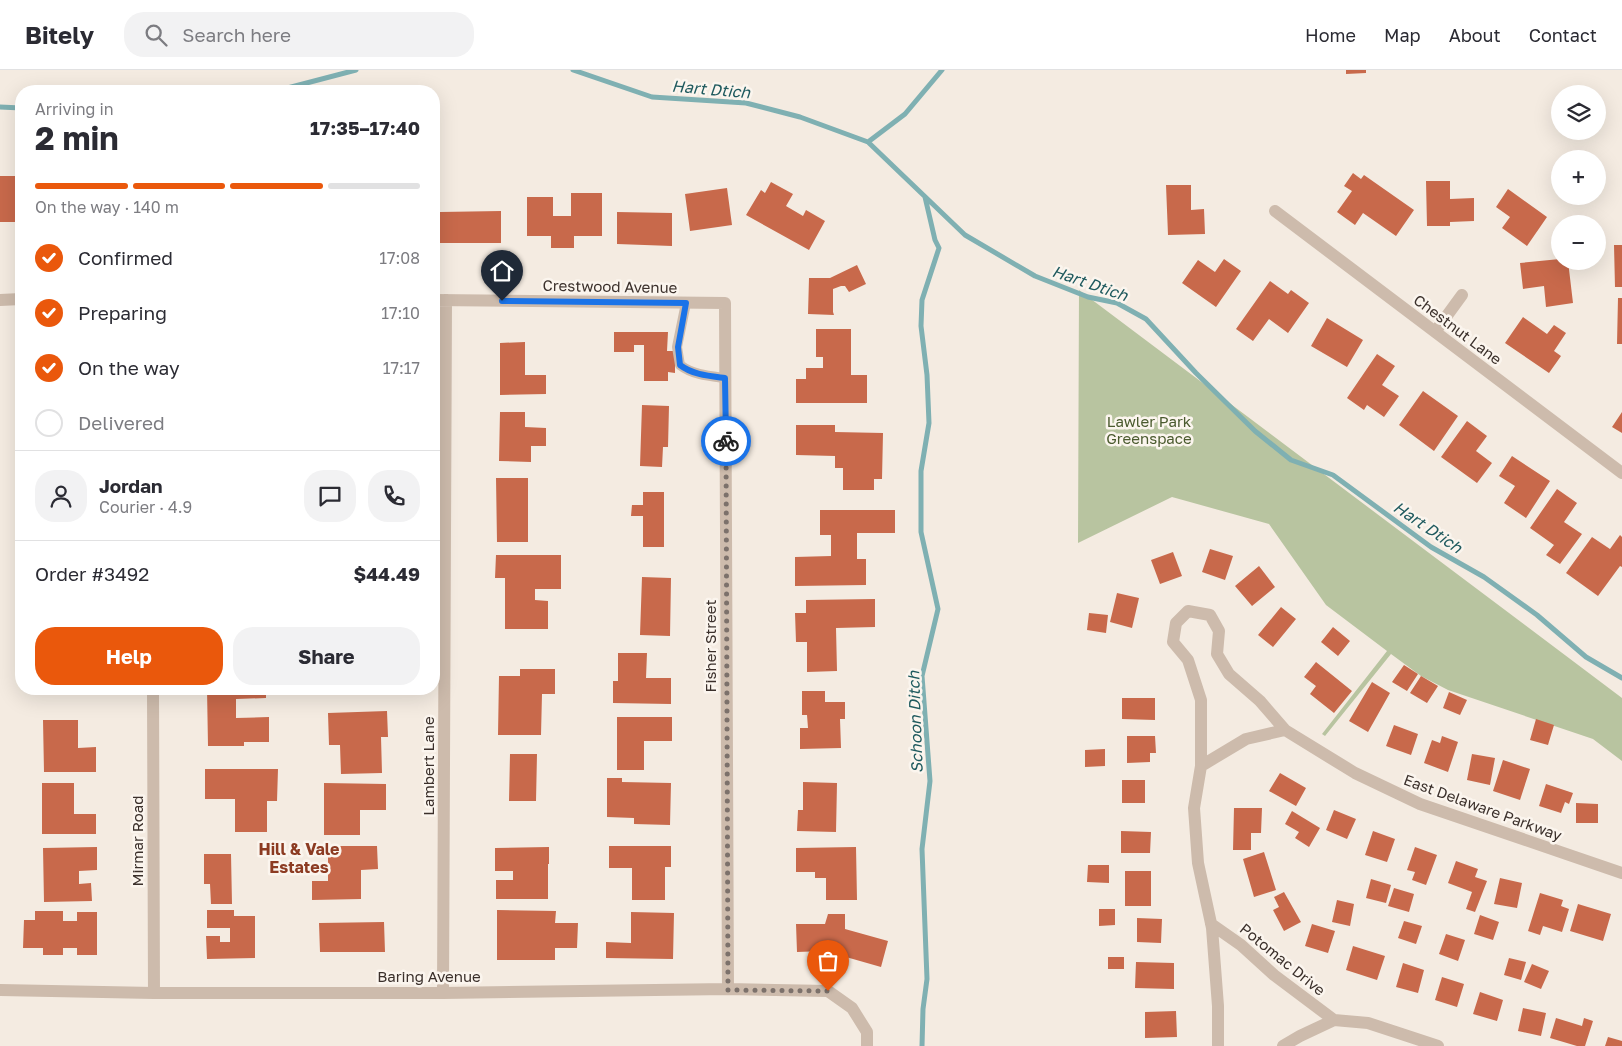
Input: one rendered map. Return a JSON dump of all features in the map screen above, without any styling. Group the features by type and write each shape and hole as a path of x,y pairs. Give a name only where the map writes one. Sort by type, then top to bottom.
{"street":[{"name":"Chestnut Lane","path":"1275,211 1622,473"},
{"path":"1435,332 1462,295"},
{"path":"0,300 15,300"},
{"name":"Crestwood Avenue","path":"440,300 725,303"},
{"name":"Lambert Lane","path":"440,300 443,993"},
{"name":"Fisher Street","path":"725,303 728,990"},
{"name":"East Delaware Parkway","path":"1201,766 1201,700 1188,660 1172,642 1176,623 1188,611 1210,615 1219,631 1217,654 1229,674 1260,701 1285,730 1355,774 1420,804 1622,873"},
{"name":"Mirmar Road","path":"153,695 154,994"},
{"path":"1218,1046 1218,1006 1211,924 1198,863 1194,808 1201,766 1246,739 1285,730"},
{"name":"Potomac Drive","path":"1211,924 1241,945 1274,975 1334,1020"},
{"name":"Baring Avenue","path":"0,990 154,994 828,991 852,1008 867,1032 867,1046"},
{"path":"1282,1046 1334,1020 1368,1023 1438,1046"}],"lane":[{"path":"686,303 678,347 680,365 697,374 725,378"}],"green space":[{"name":"Lawler Park Greenspace","path":"1079,290 1622,698 1622,761 1593,739 1448,690 1421,676 1391,654 1325,736 1322,734 1387,651 1326,605 1269,524 1172,497 1078,543"}],"building":[{"path":"1346,70 1366,70 1366,73 1346,74"},
{"path":"1353,173 1361,179 1364,175 1414,210 1396,236 1363,213 1355,225 1337,212 1352,191 1344,186"},
{"path":"0,176 15,176 15,222 0,222"},
{"path":"1426,181 1450,181 1450,199 1474,198 1474,221 1450,222 1450,226 1427,226"},
{"path":"771,182 793,194 786,206 803,216 806,210 825,221 809,250 746,215 761,190 765,193"},
{"path":"1166,185 1191,185 1191,210 1204,209 1205,234 1168,235"},
{"path":"727,188 732,225 690,231 685,194"},
{"path":"1508,189 1547,217 1527,246 1502,228 1510,217 1496,207"},
{"path":"571,193 602,193 602,236 574,236 574,248 551,248 551,236 527,236 527,197 553,197 553,216 571,216"},
{"path":"501,211 501,243 440,243 440,212"},
{"path":"617,212 672,213 672,246 617,244"},
{"path":"1614,245 1622,245 1622,287 1615,287"},
{"path":"1224,259 1241,271 1216,307 1182,283 1198,260 1215,272"},
{"path":"1551,260 1551,270 1569,270 1573,303 1546,307 1544,286 1523,289 1520,263"},
{"path":"857,265 866,284 849,292 845,286 833,289 834,315 808,314 809,278 830,278"},
{"path":"1270,281 1288,294 1291,290 1309,303 1288,333 1269,319 1253,341 1236,329"},
{"path":"1618,298 1622,298 1622,344 1617,344"},
{"path":"1523,317 1547,334 1554,325 1566,333 1554,351 1561,356 1549,373 1505,343"},
{"path":"1327,318 1363,340 1347,367 1311,346"},
{"path":"816,329 851,329 851,375 867,375 867,403 796,403 796,379 806,379 806,368 823,368 823,357 816,357"},
{"path":"614,332 668,332 667,351 675,351 675,373 668,372 668,381 644,381 644,345 634,345 634,352 614,352"},
{"path":"525,342 525,375 546,375 546,394 500,395 500,343"},
{"path":"1377,354 1395,366 1382,385 1399,396 1384,417 1367,405 1364,410 1347,398"},
{"path":"1423,391 1458,416 1434,451 1399,425"},
{"path":"642,405 669,406 668,447 663,447 662,467 640,466"},
{"path":"500,412 525,412 525,427 546,428 546,446 531,446 531,462 499,461"},
{"path":"1622,412 1622,433 1612,427"},
{"path":"1467,421 1487,436 1476,451 1492,463 1477,483 1441,457"},
{"path":"796,425 835,425 835,432 883,433 882,479 874,479 874,490 843,490 843,468 835,468 835,456 796,455"},
{"path":"1512,456 1550,481 1526,518 1504,503 1515,486 1499,476"},
{"path":"496,478 528,478 528,542 497,542"},
{"path":"1557,489 1577,503 1564,522 1582,534 1560,564 1546,555 1554,545 1530,528"},
{"path":"643,492 664,492 664,547 643,547 643,516 631,516 632,505 643,505"},
{"path":"820,510 895,510 895,533 857,533 857,559 866,559 866,585 795,586 795,557 831,556 831,535 820,535"},
{"path":"1620,535 1622,537 1622,567 1620,566 1598,596 1566,573 1592,537 1610,549"},
{"path":"1210,549 1233,556 1225,580 1202,572"},
{"path":"1173,552 1182,576 1160,584 1151,560"},
{"path":"496,555 561,555 561,589 535,589 535,600 548,601 548,629 505,629 505,578 495,578"},
{"path":"1259,566 1275,587 1252,606 1235,586"},
{"path":"642,577 671,578 670,636 640,635"},
{"path":"1117,593 1139,598 1132,628 1110,622"},
{"path":"875,599 875,627 836,628 837,671 807,672 807,642 796,642 795,613 806,613 806,600"},
{"path":"1281,607 1296,619 1273,647 1258,635"},
{"path":"1089,613 1108,615 1106,633 1087,630"},
{"path":"1333,627 1350,641 1338,656 1321,642"},
{"path":"618,653 647,653 646,678 671,678 671,704 613,703 613,681 618,681"},
{"path":"1316,662 1352,691 1334,713 1310,694 1316,686 1304,677"},
{"path":"1404,665 1418,674 1407,691 1392,682"},
{"path":"520,669 555,669 555,694 542,694 541,735 498,735 499,676 520,676"},
{"path":"1421,676 1438,686 1427,703 1410,693"},
{"path":"1372,682 1390,693 1368,732 1349,721"},
{"path":"802,691 825,691 825,702 845,702 845,719 840,719 841,748 800,749 800,728 808,728 807,715 802,715"},
{"path":"1449,692 1467,700 1460,715 1443,708"},
{"path":"207,695 266,695 266,698 236,699 236,718 269,717 269,742 244,742 244,746 208,746"},
{"path":"1122,698 1155,698 1155,720 1122,719"},
{"path":"387,711 388,737 381,737 382,773 341,774 340,745 329,745 328,713"},
{"path":"617,717 672,717 672,741 644,741 644,770 617,770"},
{"path":"1536,719 1554,725 1548,745 1530,740"},
{"path":"43,720 78,720 78,748 96,747 96,772 44,772"},
{"path":"1394,725 1418,734 1411,755 1386,746"},
{"path":"1127,736 1155,736 1156,753 1150,753 1150,762 1127,763"},
{"path":"1442,736 1458,742 1448,772 1424,763 1432,740 1440,743"},
{"path":"1105,749 1105,766 1085,767 1085,750"},
{"path":"510,754 537,754 536,801 509,801"},
{"path":"1472,754 1495,758 1490,785 1467,780"},
{"path":"1503,760 1530,769 1520,800 1493,791"},
{"path":"205,769 278,769 277,801 267,801 267,832 235,832 235,799 205,799"},
{"path":"1280,773 1306,788 1296,806 1269,791"},
{"path":"607,778 622,778 622,782 671,783 670,825 634,824 634,818 607,817"},
{"path":"1122,780 1145,780 1145,803 1122,803"},
{"path":"803,782 837,783 836,832 797,831 798,810 803,810"},
{"path":"42,783 74,783 74,814 96,814 96,834 42,834"},
{"path":"324,783 386,784 386,810 360,810 360,835 324,835"},
{"path":"1546,784 1573,793 1569,804 1565,802 1561,813 1539,806"},
{"path":"1576,803 1598,804 1598,823 1576,823"},
{"path":"1234,808 1262,808 1261,833 1251,833 1251,850 1233,850"},
{"path":"1334,810 1356,819 1347,839 1326,830"},
{"path":"1292,811 1320,828 1309,847 1295,838 1299,832 1285,824"},
{"path":"1121,831 1151,832 1150,853 1121,853"},
{"path":"1373,831 1395,839 1387,862 1365,855"},
{"path":"328,846 377,846 378,869 361,870 361,899 312,900 312,881 328,881"},
{"path":"609,846 671,846 671,867 665,867 665,900 632,900 632,868 609,868"},
{"path":"97,847 97,870 79,871 79,884 91,883 92,901 44,902 43,848"},
{"path":"549,847 548,899 496,899 496,880 513,880 513,871 495,871 495,848"},
{"path":"856,847 857,900 826,900 826,878 815,878 815,872 796,872 796,848"},
{"path":"1415,847 1437,855 1426,885 1412,880 1415,872 1407,870"},
{"path":"1264,852 1276,890 1254,897 1243,859"},
{"path":"204,854 231,854 232,904 211,904 210,884 204,884"},
{"path":"1456,861 1478,869 1475,877 1487,881 1475,912 1466,909 1472,892 1448,883"},
{"path":"1088,865 1109,865 1109,883 1087,882"},
{"path":"1125,871 1151,871 1151,906 1125,906"},
{"path":"1500,878 1522,883 1517,908 1494,904"},
{"path":"1371,879 1391,885 1386,903 1366,898"},
{"path":"1394,888 1414,894 1409,912 1388,906"},
{"path":"1284,892 1301,922 1284,931 1273,910 1279,907 1274,897"},
{"path":"1540,893 1563,900 1561,906 1569,909 1562,932 1543,926 1540,935 1528,931"},
{"path":"1337,900 1354,904 1350,926 1332,922"},
{"path":"1578,904 1611,914 1603,941 1570,931"},
{"path":"1099,909 1115,909 1115,925 1099,926"},
{"path":"207,910 234,910 234,916 255,916 255,958 207,959 206,936 220,936 220,942 230,942 230,928 207,928"},
{"path":"497,910 556,911 555,923 578,923 577,948 555,948 555,960 497,960"},
{"path":"35,911 63,911 63,921 77,921 77,912 97,912 97,955 77,955 77,948 63,948 63,955 43,955 43,948 23,948 24,920 35,920"},
{"path":"631,912 674,913 673,959 606,958 606,942 631,943"},
{"path":"828,914 845,914 845,929 888,941 881,967 825,951 797,952 796,924 825,924"},
{"path":"1480,915 1499,922 1493,940 1474,934"},
{"path":"1137,918 1162,919 1161,943 1137,942"},
{"path":"1404,921 1422,926 1416,944 1398,938"},
{"path":"384,922 385,952 320,952 319,923"},
{"path":"1312,924 1335,931 1328,953 1305,946"},
{"path":"1446,934 1465,940 1458,961 1439,954"},
{"path":"1353,946 1385,956 1377,980 1346,970"},
{"path":"1108,957 1124,957 1124,969 1108,969"},
{"path":"1509,958 1526,962 1521,980 1504,975"},
{"path":"1136,962 1174,963 1174,989 1135,988"},
{"path":"1403,963 1424,970 1418,993 1396,987"},
{"path":"1532,964 1549,971 1541,989 1524,982"},
{"path":"1442,977 1464,984 1457,1007 1435,1000"},
{"path":"1480,992 1503,1000 1497,1021 1473,1014"},
{"path":"1523,1008 1546,1013 1541,1036 1518,1031"},
{"path":"1176,1011 1177,1037 1145,1038 1145,1012"},
{"path":"1556,1018 1582,1026 1584,1018 1593,1021 1585,1046 1577,1046 1550,1038"},
{"path":"1608,1037 1622,1041 1622,1046 1605,1046"}],"waterway":[{"name":"Hart Dtich","path":"299,85 356,70"},
{"name":"Hart Dtich","path":"573,70 652,97 746,103 800,117 868,142 965,235 1035,276 1088,297 1117,303 1146,319 1196,373 1255,431 1291,460 1333,475 1431,547 1484,577 1537,615 1586,657 1622,678"},
{"path":"868,142 905,114 942,70"},
{"name":"Hart Dtich","path":"0,107 15,108"},
{"name":"Schoon Ditch","path":"922,1046 923,1009 927,979 922,849 930,781 922,676 938,609 921,532 921,471 929,423 927,375 921,326 922,300 939,248 935,240 925,197"}],"way so far":[{"path":"726,441 728,990 828,991"}],"district":[{"name":"Hill & Vale Estates","path":"299,858"}],"route":[{"path":"502,301 686,303 678,347 680,365 697,374 725,378 726,441"}]}
